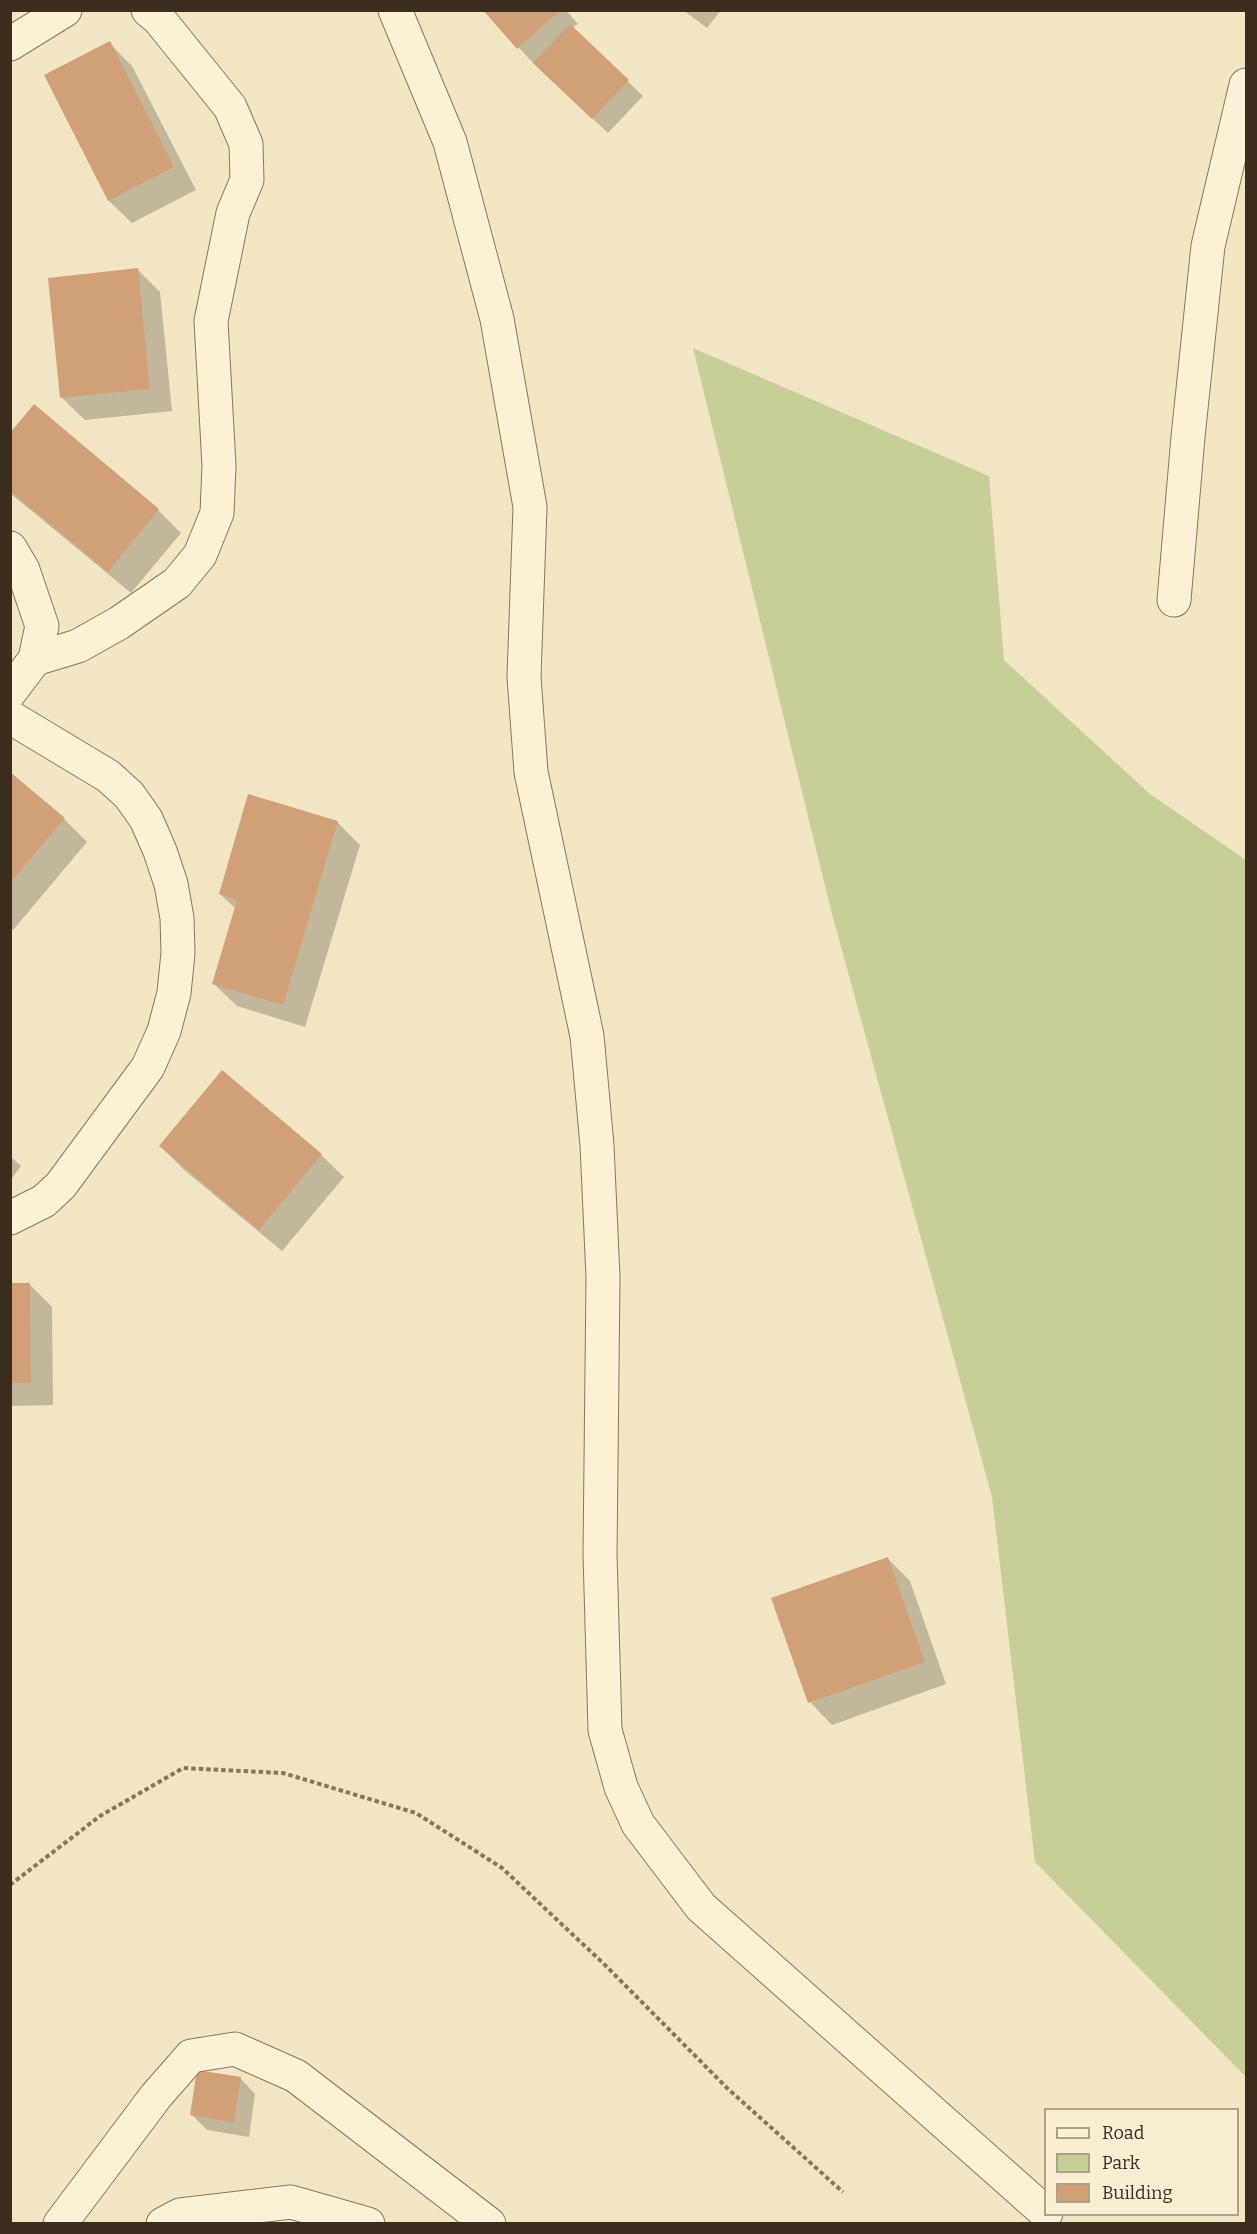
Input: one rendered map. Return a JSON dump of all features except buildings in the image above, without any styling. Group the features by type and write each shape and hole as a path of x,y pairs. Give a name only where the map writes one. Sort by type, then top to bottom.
{"street":[{"path":"10,44 65,10"},
{"path":"35,659 78,646 119,623 177,583 200,555 217,513 219,466 211,321 233,213 247,180 246,144 230,107 158,18 148,10"},
{"path":"395,10 450,142 498,319 530,507 524,677 531,772 587,1036 597,1145 603,1277 600,1554 605,1730 621,1787 639,1824 701,1907 1044,2212"},
{"path":"1174,600 1208,246 1246,85"},
{"path":"10,548 23,570 42,626 35,659 10,692"},
{"path":"10,717 108,776 129,795 146,819 160,850 171,884 177,918 178,953 174,993 164,1031 148,1067 61,1185 44,1201 10,1218"},
{"path":"60,2223 156,2096 191,2056 235,2049 296,2076 483,2222"},
{"path":"163,2223 180,2215 291,2202 368,2223"}],"path":[{"path":"10,1885 100,1816 183,1768 283,1773 416,1814 502,1868 605,1965 728,2089 843,2192"}],"green space":[{"path":"693,348 989,476 1004,660 1150,794 1246,860 1246,2077 1035,1862 992,1497 832,914"}]}
